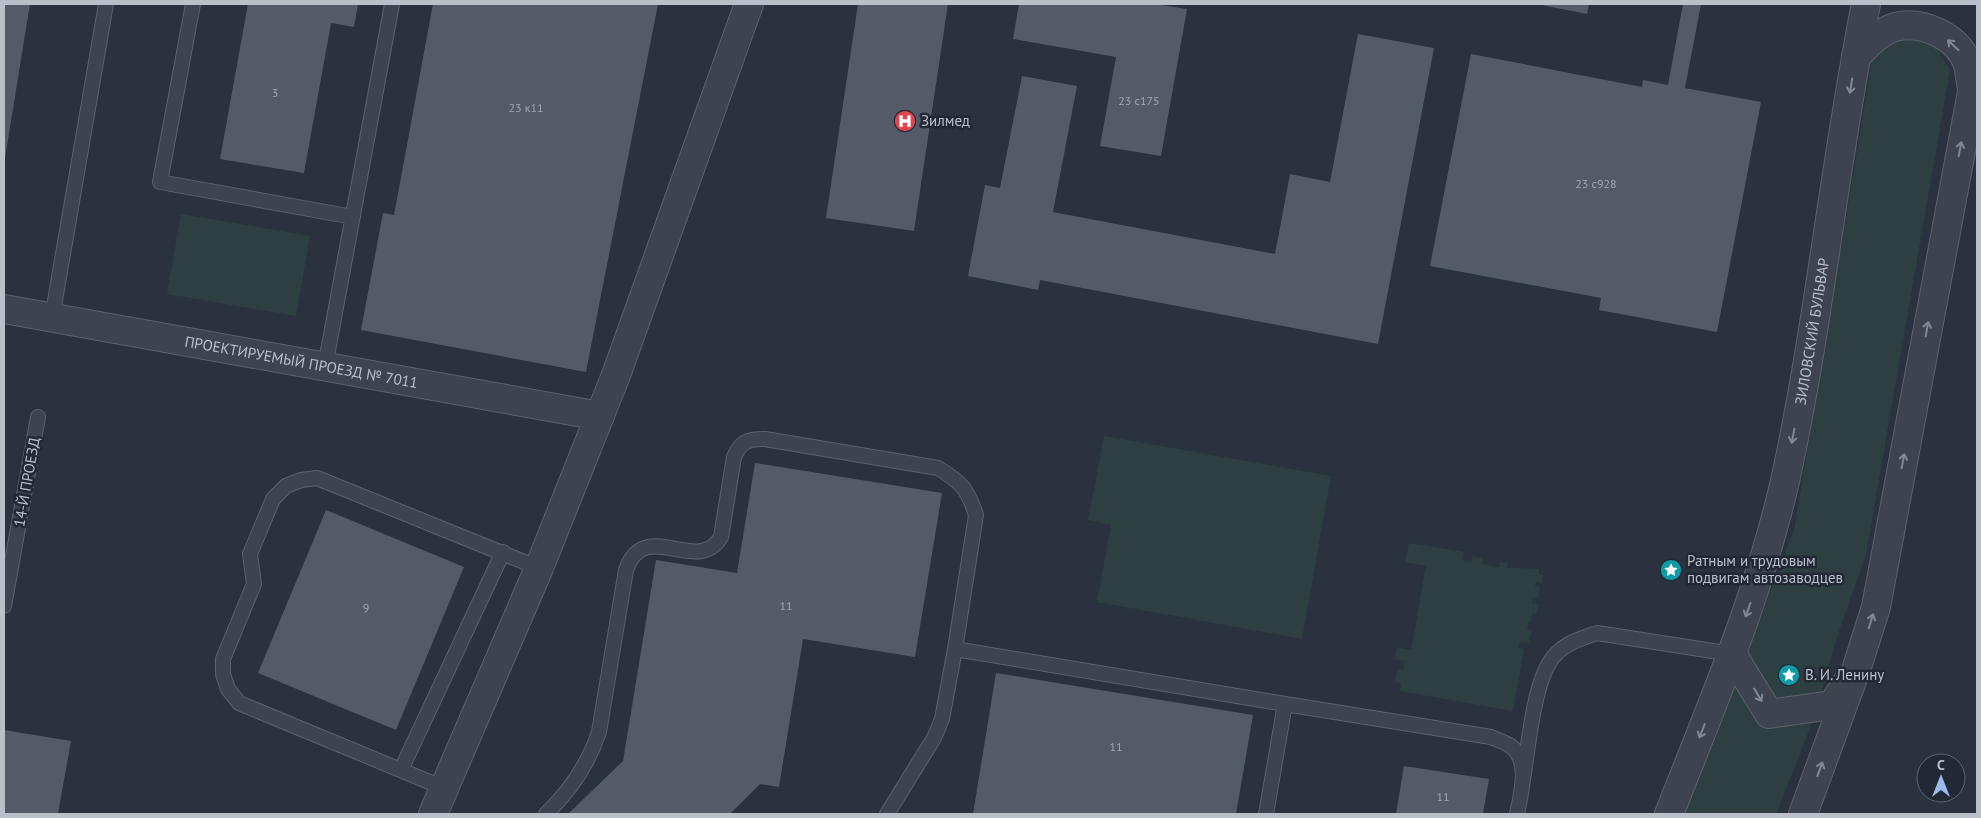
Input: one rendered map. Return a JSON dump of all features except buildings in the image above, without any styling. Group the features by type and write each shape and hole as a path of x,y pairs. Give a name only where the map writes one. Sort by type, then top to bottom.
{"street":[{"path":"433,814 539,568 600,416 749,4"},
{"name":"ЗИЛОВСКИЙ БУЛЬВАР","path":"1670,814 1759,579 1786,474 1816,319 1856,57 1866,4"},
{"path":"1803,814 1857,668 1876,607 1974,76 1957,46 1935,30 1916,26 1895,27 1873,39 1856,57"},
{"name":"ПРОЕКТИРУЕМЫЙ ПРОЕЗД № 7011","path":"4,309 600,416"},
{"path":"1732,654 1769,714 1832,705 1857,668"}],"lane":[{"path":"52,318 106,4"},
{"path":"193,4 160,182 353,217"},
{"path":"325,366 392,4"},
{"name":"14-Й ПРОЕЗД","path":"4,606 38,417"},
{"path":"546,814 568,791 582,772 599,732 626,570 630,558 641,548 657,546 696,552 707,551 715,546 721,537 734,457 739,446 748,439 765,439 938,468 959,481 968,491 976,515 948,694 934,738 886,814"},
{"path":"444,788 239,702 228,689 223,674 223,659 254,584 250,554 273,499 286,486 300,480 318,478 539,568"},
{"path":"401,770 502,552"},
{"path":"1517,814 1537,696 1544,670 1556,654 1576,640 1597,633 1732,654"},
{"path":"955,649 1491,737 1511,745 1521,760 1522,786"},
{"path":"1266,814 1285,704"}],"shaded area":[{"path":"1914,37 1934,44 1950,70 1866,554 1839,631 1812,723 1776,814 1685,814 1794,530 1873,54 1893,39"},
{"path":"181,214 310,236 296,316 167,294"},
{"path":"1104,436 1331,476 1302,639 1097,602 1111,525 1088,520"},
{"path":"1409,543 1464,552 1463,561 1471,562 1473,556 1483,559 1482,564 1499,567 1500,562 1508,563 1507,568 1539,569 1539,574 1543,575 1542,583 1536,582 1535,586 1540,587 1538,598 1533,597 1532,603 1539,604 1537,614 1532,613 1531,622 1529,622 1527,630 1532,630 1529,643 1520,642 1519,648 1524,649 1513,711 1400,691 1401,684 1395,682 1397,670 1403,670 1405,661 1395,659 1397,647 1411,650 1426,566 1405,562"}],"place":[{"name":"Зилмед","path":"905,121"},
{"name":"Ратным и трудовым подвигам автозаводцев","path":"1671,570"},
{"name":"В. И. Ленину","path":"1789,675"}]}
